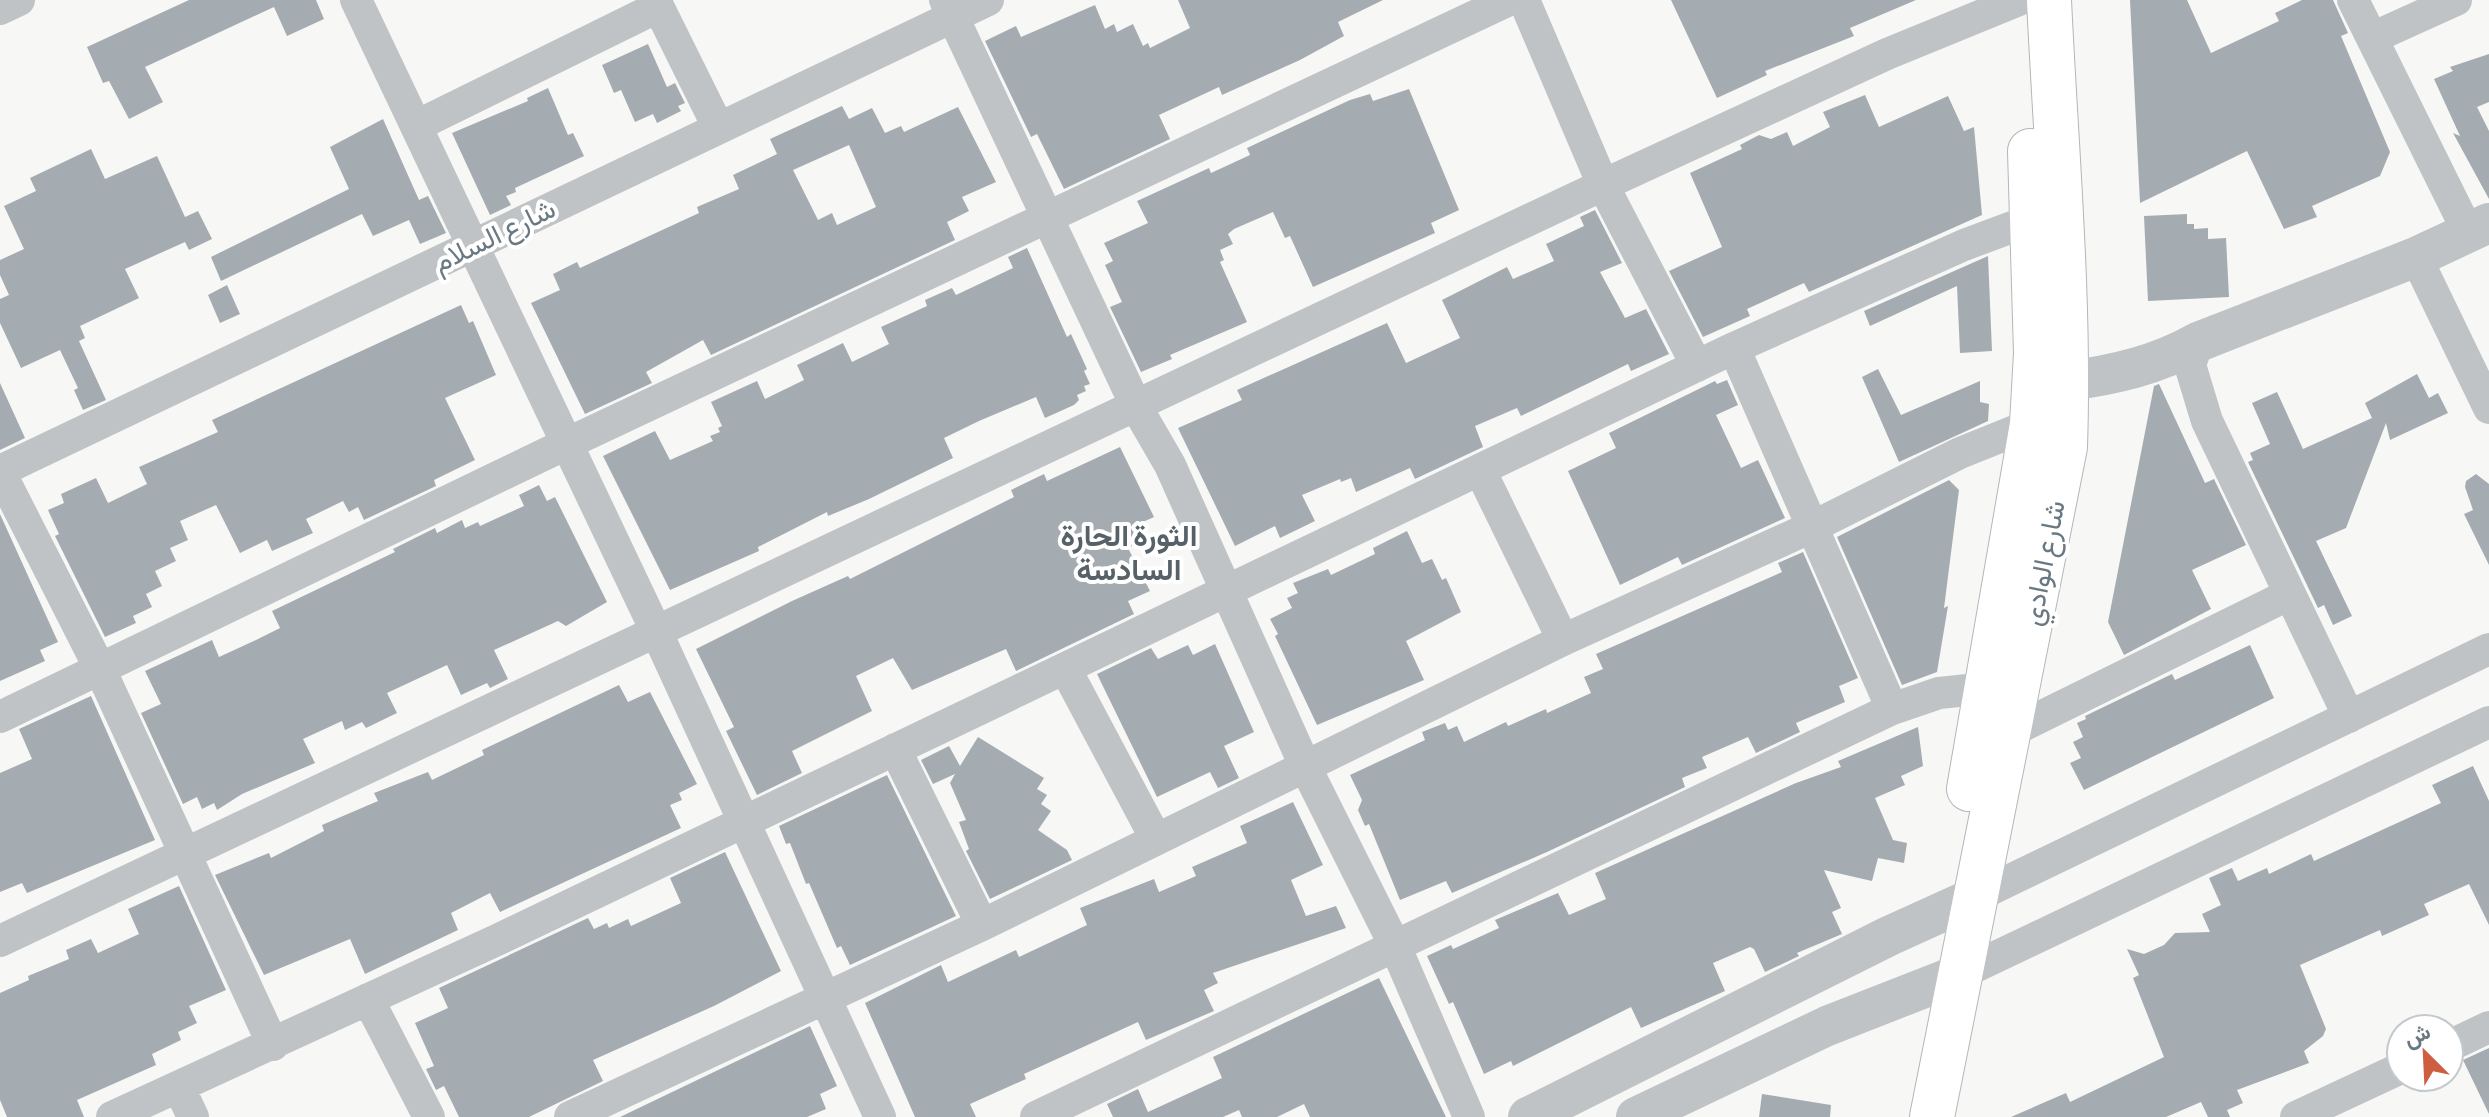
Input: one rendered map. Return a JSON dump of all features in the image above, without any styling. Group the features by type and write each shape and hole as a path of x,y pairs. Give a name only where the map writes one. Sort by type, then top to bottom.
{"main road":[{"name":"شارع الوادي","path":"1932,1117 1946,979 1960,903 1987,688 2032,424 2036,353 2020,0"},
{"name":"شارع الوادي","path":"1960,903 2010,732 2065,447 2067,366 2059,143 2049,0"},
{"name":"شارع الوادي","path":"1906,1117 1946,979"}],"street":[{"path":"0,9 19,0"},
{"path":"356,0 657,633 880,1117"},
{"name":"شارع السلام","path":"0,471 718,127 949,8 988,0"},
{"path":"0,717 1300,95 1509,0"},
{"path":"1524,0 1603,185 1697,366"},
{"path":"0,941 1137,408 1603,185 1887,54 2020,0"},
{"path":"2067,366 2139,368 2172,357 2198,342 2416,257 2478,228 2353,0"},
{"path":"2372,38 2456,0"},
{"path":"416,126 657,4 718,127"},
{"path":"949,8 1137,408 1170,465 1305,766 1396,948 1469,1117"},
{"path":"112,1117 273,1045 1481,472 1734,348 1964,245 2031,220"},
{"path":"2416,257 2489,408"},
{"path":"2198,342 2190,365 2207,421 2349,717"},
{"path":"1734,348 1892,709"},
{"path":"570,1117 982,925 1563,640 1814,526 1960,453 2032,424"},
{"path":"0,471 100,669 273,1045"},
{"path":"1481,472 1563,640"},
{"path":"2010,732 2290,594"},
{"path":"1528,1117 1960,903 2349,717 2485,660"},
{"path":"1065,668 1156,839"},
{"path":"1036,1117 1892,709 1939,693 1987,688"},
{"path":"1636,1117 1827,1026 1946,979 2489,722"},
{"path":"895,749 982,925"},
{"path":"368,999 429,1117"},
{"path":"2465,1038 2489,1027"},
{"path":"2296,1117 2385,1075"},
{"path":"179,1087 193,1117"}],"building":[{"path":"189,0 316,0 324,19 287,36 274,7 145,67 163,102 129,119 109,81 103,83 87,47"},
{"path":"1178,0 1383,0 1338,22 1344,36 1300,60 1222,95 1219,87 1159,115 1170,139 1064,189 1037,134 1031,137 985,41 1016,26 1021,37 1095,5 1105,29 1114,24 1117,32 1133,24 1143,46 1148,43 1150,48 1190,28"},
{"path":"1671,0 1916,0 1850,28 1854,36 1765,71 1767,75 1717,98"},
{"path":"2130,0 2187,0 2211,53 2279,21 2275,13 2302,0 2333,0 2348,33 2341,36 2390,152 2380,176 2312,206 2317,217 2284,229 2247,151 2140,203"},
{"path":"648,44 667,87 675,83 685,103 678,106 681,111 657,123 653,114 635,122 621,90 614,93 602,65"},
{"path":"2489,54 2489,102 2477,107 2489,131 2489,199 2453,133 2460,136 2434,79 2453,71 2450,67"},
{"path":"548,88 568,135 573,133 584,156 515,188 516,192 506,196 511,205 490,215 452,133 528,101 527,98"},
{"path":"1409,89 1459,210 1431,223 1435,233 1313,287 1290,236 1285,238 1273,212 1234,229 1228,234 1233,244 1220,250 1224,260 1220,262 1247,322 1170,355 1172,359 1141,372 1110,307 1122,302 1105,265 1113,261 1104,243 1148,223 1137,201 1209,168 1211,173 1250,155 1247,148 1350,100 1370,94 1373,101"},
{"path":"1865,95 1879,127 1948,96 1964,131 1974,127 1982,215 1809,292 1804,283 1747,309 1750,316 1703,337 1669,271 1722,247 1690,173 1742,149 1740,145 1759,135 1771,139 1787,132 1793,146 1830,127 1823,112"},
{"path":"842,106 849,119 872,108 885,133 901,126 904,132 958,107 996,182 962,197 969,211 947,222 955,240 711,355 703,340 646,372 652,383 585,414 531,303 560,290 553,274 577,262 580,268 699,213 697,207 739,189 733,175 777,154 770,139","holes":["849,145 876,207 837,225 832,213 818,220 793,170"]},
{"path":"383,119 419,200 428,196 446,233 420,244 409,220 373,236 362,214 221,281 211,257 349,189 330,147"},
{"path":"91,149 105,179 157,156 185,217 198,211 212,239 189,250 185,242 125,269 139,298 80,326 85,338 79,341 106,400 83,410 74,390 78,388 60,350 21,368 0,323 0,299 9,295 0,275 0,260 24,249 4,206 36,191 30,178"},
{"path":"1595,210 1622,263 1600,272 1625,318 1646,309 1669,354 1631,371 1628,364 1521,416 1517,408 1475,426 1483,447 1415,479 1410,468 1356,492 1351,478 1341,482 1340,479 1302,495 1315,521 1280,538 1275,526 1235,546 1178,428 1242,400 1237,390 1387,323 1406,363 1460,338 1442,300 1507,267 1513,279 1554,261 1546,244 1584,226 1580,217"},
{"path":"2187,214 2187,224 2194,224 2194,229 2208,228 2208,239 2226,238 2229,297 2148,301 2144,216"},
{"path":"1027,248 1067,337 1071,334 1087,369 1084,371 1090,384 1084,386 1086,391 1077,395 1079,400 1074,405 1045,418 1036,397 979,421 944,438 953,458 869,499 828,516 827,512 758,547 759,551 670,590 603,456 655,431 670,460 713,441 710,436 720,432 718,428 722,426 711,402 757,381 765,399 804,380 797,365 843,343 852,362 889,344 881,327 927,306 925,300 952,288 956,295 1013,268 1008,257"},
{"path":"1988,256 1992,351 1960,353 1957,286 1870,326 1864,311"},
{"path":"227,285 240,314 220,323 208,295"},
{"path":"461,305 469,323 473,321 496,375 445,398 475,460 434,480 436,486 364,520 358,507 349,512 343,501 306,519 313,533 272,551 267,540 240,553 216,505 180,521 188,540 170,548 176,561 155,571 162,586 146,594 152,607 133,616 136,623 105,637 55,536 59,534 48,510 64,503 61,494 96,478 108,503 147,484 139,467 218,432 212,420"},
{"path":"1878,369 1901,415 1980,381 1980,402 1989,404 1988,421 1899,462 1862,377"},
{"path":"2417,374 2429,398 2438,393 2448,413 2390,440 2386,423 2346,528 2316,541 2352,616 2333,625 2324,605 2318,608 2248,462 2253,460 2250,453 2270,444 2252,403 2277,392 2303,449 2372,418 2365,403"},
{"path":"1727,380 1738,405 1716,415 1741,468 1758,460 1785,518 1682,565 1678,557 1620,585 1568,471 1616,448 1609,433 1715,381 1717,384"},
{"path":"0,383 25,438 0,450"},
{"path":"2159,384 2205,483 2214,479 2246,545 2192,570 2211,609 2124,655 2108,622 2154,386"},
{"path":"1120,447 1154,517 1134,526 1141,542 1128,548 1150,591 1128,601 1134,614 1016,671 1006,649 912,690 893,658 856,676 872,711 792,751 802,773 757,795 726,731 734,727 696,649 792,601 848,576 850,579 1014,497 1011,490 1044,474 1047,481"},
{"path":"2476,474 2489,484 2489,565 2464,514 2473,510 2466,481"},
{"path":"1949,480 1959,490 1944,608 1948,606 1937,672 1902,685 1837,537"},
{"path":"539,485 547,501 555,497 607,602 566,626 558,621 494,650 508,679 490,688 487,683 461,695 447,665 387,693 397,713 366,728 362,722 345,730 342,721 303,739 315,763 242,794 217,810 214,803 202,809 197,797 183,804 141,713 161,704 145,671 212,640 219,657 256,640 280,628 272,611 395,552 393,549 435,528 437,533 462,520 465,528 478,522 480,526 524,506 519,495"},
{"path":"0,514 58,642 40,650 45,661 0,681"},
{"path":"1407,531 1422,563 1432,559 1442,580 1446,578 1461,612 1406,641 1424,680 1317,725 1270,619 1292,608 1287,598 1298,593 1293,583 1328,569 1331,575 1375,554 1373,548"},
{"path":"1803,552 1858,678 1839,686 1845,702 1796,723 1800,732 1756,753 1748,737 1702,757 1707,768 1682,778 1685,787 1547,852 1452,893 1446,881 1400,900 1369,824 1365,826 1358,810 1362,800 1350,775 1425,740 1422,732 1445,723 1448,730 1457,726 1464,742 1506,722 1508,726 1546,709 1547,713 1591,693 1584,677 1603,669 1596,654 1782,572 1778,563"},
{"path":"1215,644 1254,732 1224,746 1239,778 1218,788 1210,772 1157,797 1097,674 1151,648 1158,659 1188,645 1193,655"},
{"path":"2250,645 2274,698 2084,790 2070,763 2081,758 2073,742 2083,737 2077,723 2086,719 2085,716 2172,674 2175,680"},
{"path":"619,685 628,702 650,692 697,784 679,793 682,800 670,805 681,828 500,912 490,893 451,913 458,930 365,974 350,939 264,975 215,875 269,853 271,858 324,831 322,825 378,801 374,793 428,772 432,780 484,755 482,750"},
{"path":"91,696 155,840 27,893 22,883 0,892 0,773 32,759 19,729"},
{"path":"1918,727 1923,766 1901,776 1905,785 1875,798 1893,840 1907,843 1904,863 1878,858 1872,881 1824,870 1841,908 1832,912 1842,934 1797,953 1799,956 1765,972 1754,949 1750,947 1713,963 1725,991 1641,1028 1631,1007 1513,1066 1511,1061 1484,1074 1453,1002 1449,1004 1427,956 1451,945 1453,949 1499,928 1495,920 1558,893 1569,915 1606,899 1595,873 1796,783 1841,767 1838,761"},
{"path":"978,737 1044,778 1037,789 1047,795 1041,804 1051,811 1038,830 1067,850 1072,860 990,899 966,851 969,849 959,822 966,820 950,783 955,774 933,784 921,760 949,746 960,766"},
{"path":"2473,766 2489,801 2489,925 2469,884 2424,904 2429,915 2382,936 2380,930 2300,965 2326,1029 2323,1036 2304,1051 2309,1063 2237,1090 2243,1103 2227,1110 2230,1117 2208,1117 2201,1102 2166,1117 2011,1117 2066,1093 2070,1102 2164,1057 2133,978 2139,975 2127,949 2144,954 2164,945 2175,933 2210,932 2202,914 2221,905 2209,878 2232,868 2238,881 2267,868 2269,874 2311,854 2314,861 2441,803 2432,785"},
{"path":"887,775 956,916 850,965 841,946 837,948 790,843 786,844 779,826"},
{"path":"1293,802 1323,865 1291,880 1306,916 1336,906 1346,928 1213,973 1218,983 1204,990 1214,1011 1146,1040 1138,1022 1024,1074 1026,1079 970,1104 976,1117 915,1117 865,1003 941,965 948,982 1016,950 1019,957 1087,925 1080,908 1154,879 1159,892 1196,876 1192,867 1247,843 1240,826"},
{"path":"725,852 781,971 714,1006 593,1060 603,1081 529,1117 459,1117 444,1086 436,1090 426,1069 434,1066 415,1023 448,1008 439,988 588,918 594,929 607,923 609,928 628,919 631,926 681,903 670,878"},
{"path":"179,886 226,990 189,1006 197,1023 178,1032 181,1040 152,1054 156,1065 77,1100 84,1117 7,1117 0,1100 0,993 29,980 28,976 69,959 66,950 91,939 98,953 139,934 128,909"},
{"path":"1379,978 1446,1117 1310,1117 1304,1104 1277,1117 1242,1117 1239,1110 1223,1117 1113,1117 1107,1104 1138,1089 1148,1112 1222,1078 1213,1057"},
{"path":"810,1026 837,1086 820,1094 826,1109 807,1117 620,1117"},
{"path":"2489,1048 2489,1114 2465,1064 2465,1059"},
{"path":"1762,1094 1831,1105 1830,1117 1759,1117"}],"district":[{"name":"الثورة الحارة السادسة","path":"1129,552"}]}
